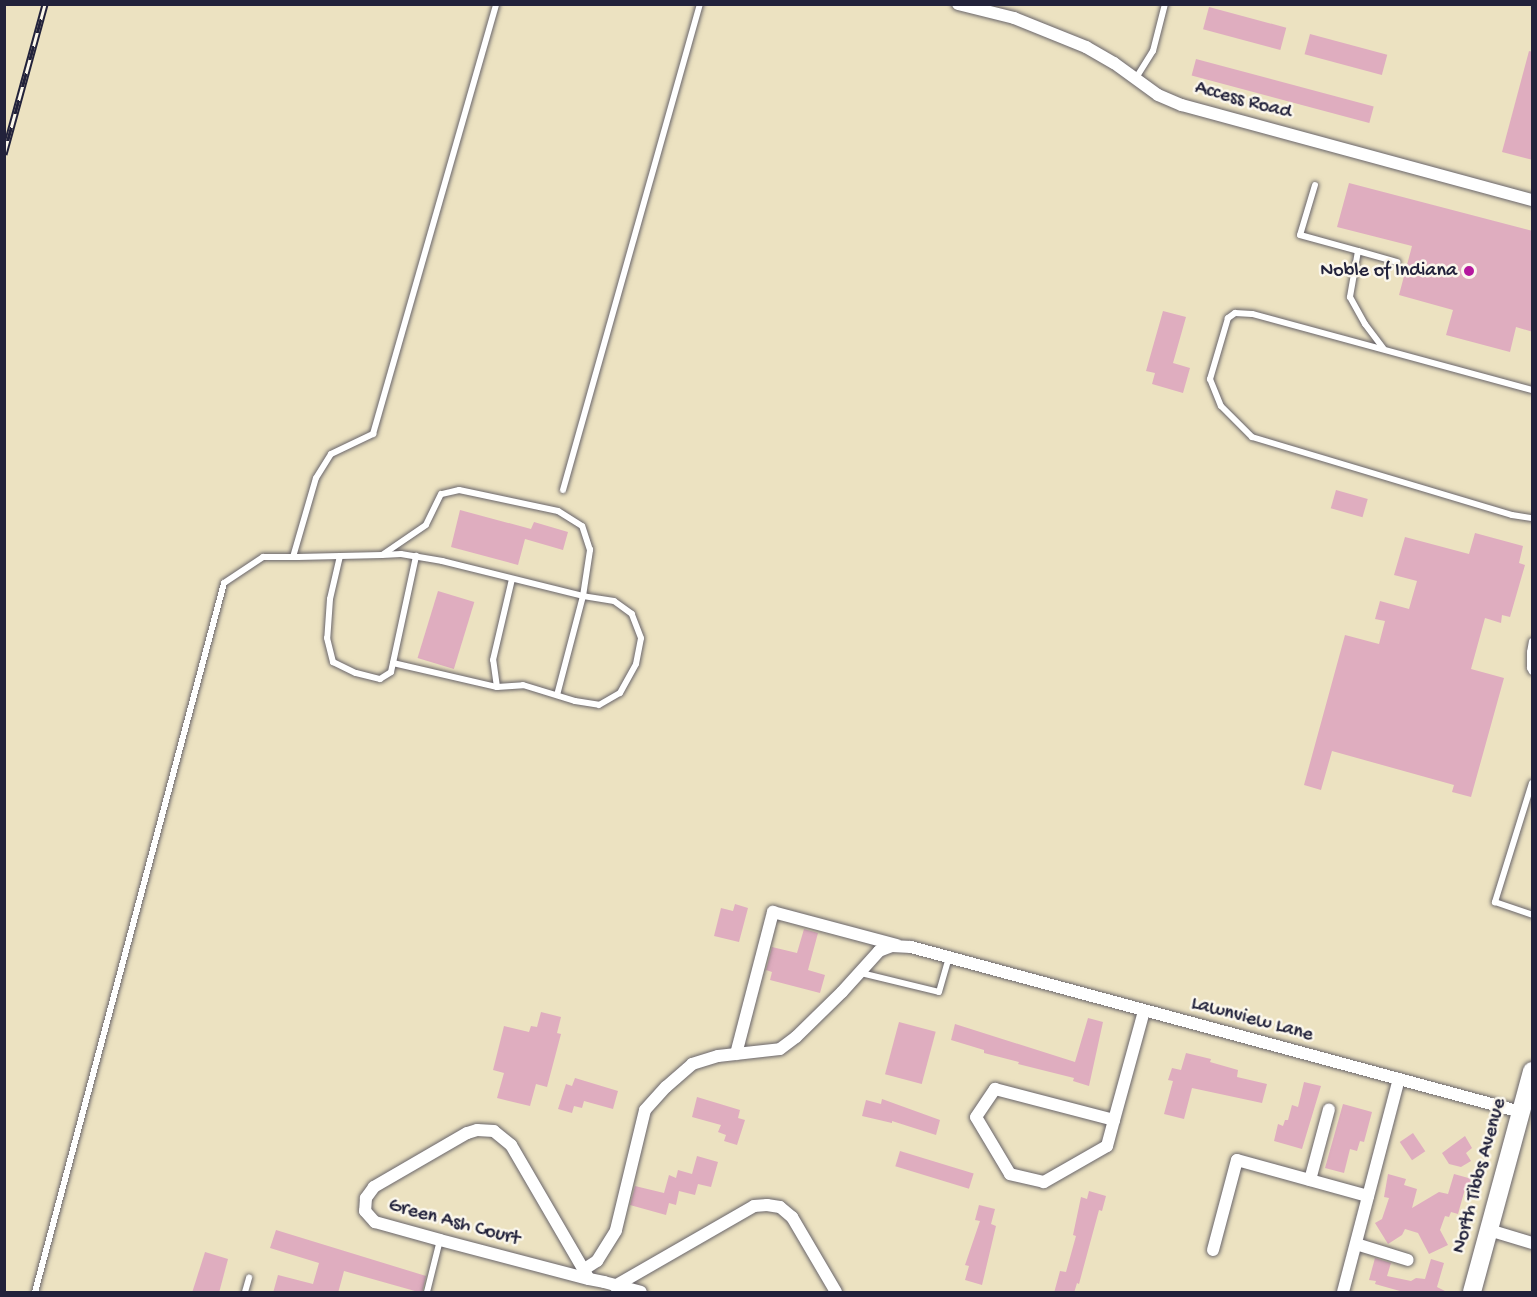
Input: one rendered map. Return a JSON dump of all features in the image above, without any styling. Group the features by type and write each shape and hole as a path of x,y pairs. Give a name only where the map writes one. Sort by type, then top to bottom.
{"street":[{"name":"Access Road","path":"958,4 1014,18 1086,47 1136,78 1158,96 1182,105 1533,200"},
{"name":"Lawnview Lane","path":"736,1054 773,912 1521,1112"},
{"path":"586,1274 616,1230 645,1110 666,1087 692,1064 718,1056 780,1049 796,1038 879,951 901,946"},
{"path":"1114,1120 995,1089 976,1117 1010,1174 1044,1182 1107,1146 1144,1011"},
{"name":"North Tibbs Avenue","path":"1472,1293 1533,1071"},
{"path":"1343,1293 1399,1079"},
{"path":"1310,1180 1329,1109"},
{"name":"Green Ash Court","path":"586,1274 512,1144 494,1131 483,1129 467,1133 374,1187 367,1194 364,1207 371,1220 440,1240 586,1274 606,1287 641,1293"},
{"path":"1213,1250 1237,1160 1368,1196"},
{"path":"606,1287 754,1206 767,1205 780,1208 792,1216 836,1293"},
{"path":"1489,1230 1533,1243"},
{"path":"1356,1244 1408,1260"}],"lane":[{"path":"292,557 316,478 331,454 373,434 496,4"},
{"path":"563,490 700,4"},
{"path":"1136,78 1153,51 1166,4"},
{"path":"1315,185 1300,235 1397,262"},
{"path":"1358,251 1350,297 1365,324 1384,350"},
{"path":"1533,390 1252,314 1235,313 1228,318 1210,379 1221,406 1252,437 1512,515 1533,519"},
{"path":"382,555 426,525 441,494 459,490 558,511 582,526 590,550 583,596 557,695"},
{"path":"340,556 330,599 327,638 333,662 356,673 380,679 391,672 416,556"},
{"path":"35,1293 224,583 263,557 416,556 583,596 614,601 632,614 641,638 636,664 620,693 599,705 524,685 497,687 393,663"},
{"path":"497,687 493,660 512,579"},
{"path":"1533,641 1530,652 1530,669 1533,672"},
{"path":"1533,783 1496,902 1533,915"},
{"path":"860,973 939,992 949,958"},
{"path":"426,1293 440,1240"},
{"path":"245,1293 249,1278"}],"building":[{"path":"1209,7 1286,28 1280,50 1203,29"},
{"path":"1310,34 1387,55 1382,75 1305,54"},
{"path":"1529,51 1533,52 1533,160 1502,152"},
{"path":"1196,59 1374,107 1369,123 1192,75"},
{"name":"Noble of Indiana","path":"1349,183 1533,231 1533,332 1516,327 1510,352 1446,335 1453,310 1399,295 1412,246 1337,227"},
{"path":"1163,311 1186,317 1173,363 1190,368 1183,393 1152,384 1155,373 1146,371"},
{"path":"1336,490 1368,499 1362,517 1331,508"},
{"path":"460,510 531,529 534,522 568,532 563,550 525,539 518,565 451,547"},
{"path":"1475,533 1523,546 1519,563 1525,565 1510,617 1502,615 1501,623 1485,618 1471,669 1504,678 1471,797 1452,792 1454,785 1332,751 1321,790 1304,785 1345,635 1379,644 1385,621 1375,619 1380,601 1409,609 1417,581 1394,575 1405,537 1469,554"},
{"path":"438,591 474,602 454,669 418,658"},
{"path":"735,904 748,908 739,942 714,936 721,908 733,911"},
{"path":"804,929 818,933 808,970 825,975 820,993 770,980 772,972 766,970 772,947 797,953"},
{"path":"541,1012 561,1017 557,1033 561,1034 547,1087 536,1084 530,1106 497,1098 504,1073 493,1070 504,1026 529,1032 531,1026 537,1027"},
{"path":"1088,1018 1103,1022 1089,1086 1073,1081 1074,1078 1018,1064 1019,1062 984,1053 984,1050 951,1040 955,1024 1075,1062"},
{"path":"899,1022 936,1032 922,1084 885,1074"},
{"path":"1186,1053 1211,1059 1210,1062 1238,1070 1237,1077 1267,1084 1262,1103 1192,1088 1184,1119 1164,1114 1173,1081 1168,1080 1172,1068 1181,1070"},
{"path":"575,1078 618,1091 613,1109 584,1101 582,1108 574,1106 572,1113 558,1109 566,1084 572,1086"},
{"path":"1304,1082 1321,1086 1302,1149 1274,1141 1278,1124 1283,1126 1285,1120 1288,1120 1292,1105 1298,1107"},
{"path":"697,1097 740,1110 738,1118 745,1120 737,1145 724,1141 726,1135 718,1132 721,1125 692,1117"},
{"path":"882,1099 940,1120 936,1135 892,1121 892,1123 862,1116 866,1100 881,1104"},
{"path":"1343,1104 1372,1112 1364,1142 1360,1141 1357,1151 1350,1149 1344,1173 1325,1168"},
{"path":"1413,1133 1425,1151 1412,1160 1400,1142"},
{"path":"1465,1136 1472,1148 1466,1153 1471,1161 1461,1167 1449,1164 1442,1153"},
{"path":"900,1151 974,1174 969,1189 895,1166"},
{"path":"697,1156 718,1162 711,1187 698,1184 695,1195 679,1191 676,1205 669,1203 666,1215 630,1205 635,1186 664,1193 669,1175 676,1178 678,1170 692,1174"},
{"path":"1388,1174 1406,1179 1404,1185 1417,1189 1412,1208 1439,1192 1448,1194 1454,1174 1472,1179 1469,1190 1465,1189 1458,1214 1451,1212 1449,1217 1445,1216 1440,1230 1448,1245 1429,1254 1418,1233 1405,1229 1402,1235 1388,1244 1375,1223 1382,1219 1389,1198 1384,1197"},
{"path":"1089,1191 1106,1196 1102,1211 1099,1210 1079,1284 1077,1283 1074,1293 1054,1293 1060,1271 1066,1272 1076,1236 1073,1235 1081,1197 1087,1199"},
{"path":"979,1205 995,1209 991,1224 996,1226 982,1285 965,1280 969,1266 965,1265 980,1221 975,1220"},
{"path":"276,1230 426,1276 422,1293 344,1271 338,1293 273,1293 278,1275 313,1284 319,1263 270,1248"},
{"path":"205,1252 228,1259 219,1293 192,1293"},
{"path":"1375,1258 1391,1263 1387,1276 1411,1281 1416,1278 1425,1279 1431,1259 1444,1263 1437,1287 1449,1293 1407,1293 1375,1284 1376,1281 1369,1280"}],"railway":[{"path":"4,154 45,4"}],"place":[{"name":"Noble of Indiana","path":"1469,271"}]}
